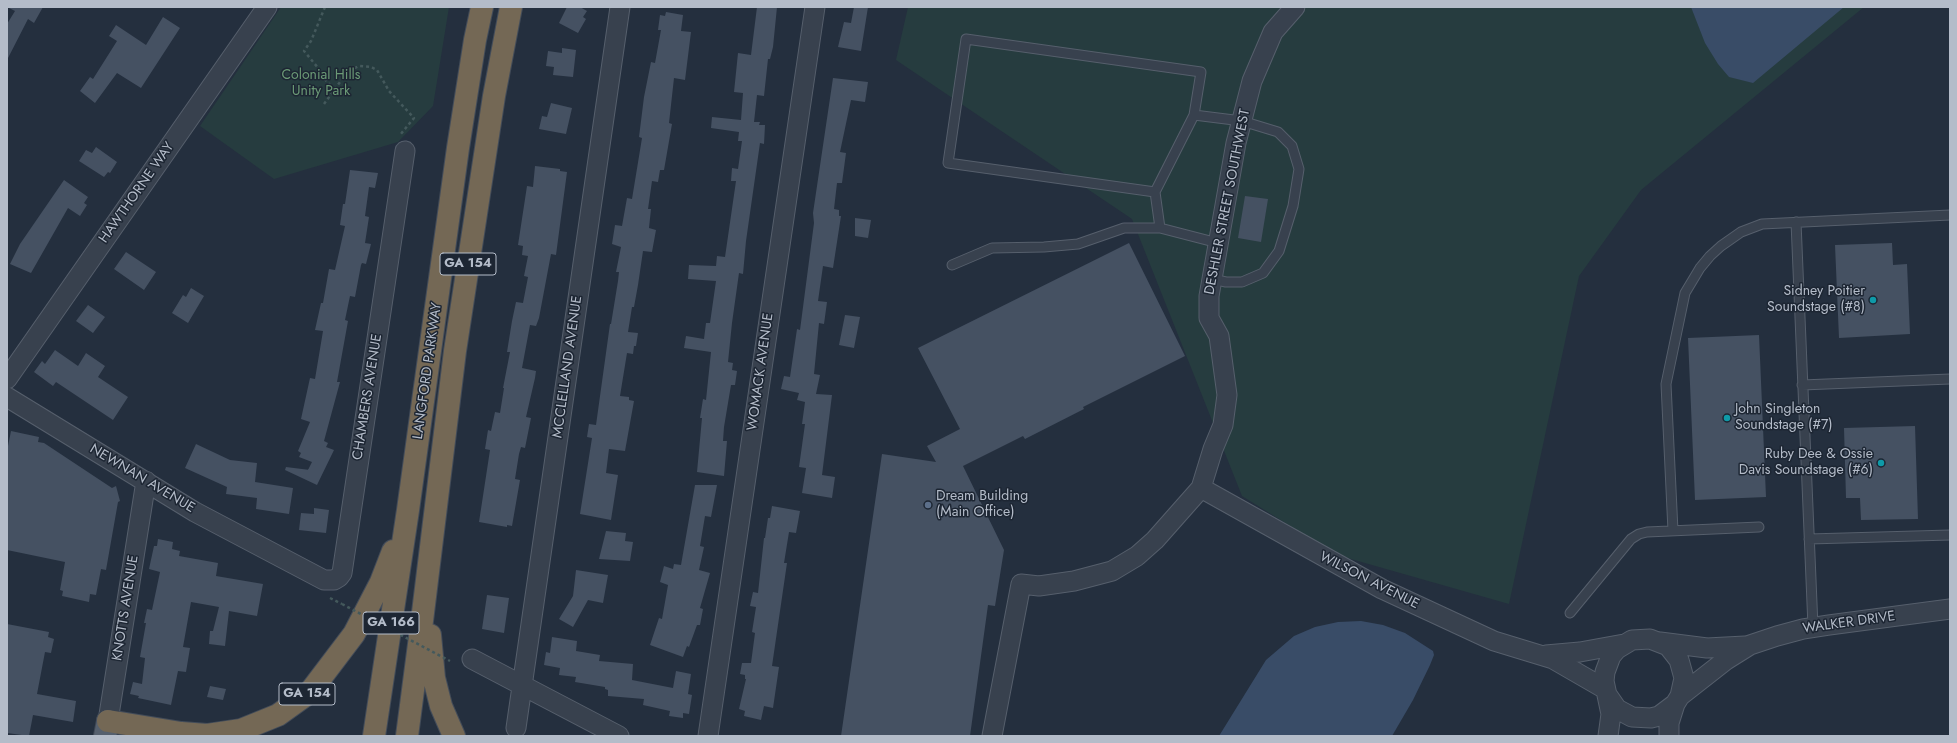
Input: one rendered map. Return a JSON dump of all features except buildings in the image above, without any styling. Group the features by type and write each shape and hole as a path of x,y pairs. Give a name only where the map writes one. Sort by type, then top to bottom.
{"highway":[{"name":"LANGFORD PARKWAY","path":"374,736 408,510 458,148 475,40 482,7"},
{"name":"LANGFORD PARKWAY","path":"407,736 455,351 494,96 511,7"},
{"name":"GA 154","path":"106,728 207,735 241,730 278,715 310,692 354,634 381,582 408,510"},
{"path":"434,522 430,655 441,706 454,736"}],"street":[{"name":"HAWTHORNE WAY","path":"7,379 267,7"},
{"name":"MCCLELLAND AVENUE","path":"516,728 620,7"},
{"name":"WOMACK AVENUE","path":"708,736 814,7"},
{"name":"DESHLER STREET SOUTHWEST","path":"992,736 1020,584 1039,586 1074,581 1112,571 1136,556 1155,540 1201,488 1213,449 1223,425 1227,395 1219,336 1209,318 1209,296 1236,143 1252,81 1273,32 1295,7"},
{"name":"CHAMBERS AVENUE","path":"280,556 324,580 334,580 339,578 342,573 406,151"},
{"name":"NEWNAN AVENUE","path":"7,397 195,512 280,556"},
{"name":"KNOTTS AVENUE","path":"106,728 146,481"},
{"name":"WILSON AVENUE","path":"1201,488 1332,563 1382,589 1494,640 1518,649 1544,655"},
{"name":"WALKER DRIVE","path":"1659,642 1707,648 1750,645 1792,631 1813,627 1950,609"},
{"path":"1544,655 1580,652 1624,644 1641,638 1659,642 1675,652 1683,668 1684,678 1678,700 1669,722 1669,736"},
{"path":"1608,736 1611,714 1604,680 1607,664 1611,656 1624,644"},
{"name":"WALKER DRIVE","path":"1678,700 1712,670 1750,645"},
{"path":"1544,655 1570,667 1607,693 1617,709 1624,714 1640,719 1659,716 1678,700"},
{"path":"472,658 619,736"}],"lane":[{"path":"1155,192 948,163 966,39 1201,72 1194,115 1155,192 1160,228"},
{"path":"1194,115 1242,121 1278,132 1292,146 1299,169 1293,206 1279,251 1263,273 1242,282 1226,282 1212,279"},
{"path":"1673,531 1666,384 1685,293 1700,268 1721,246 1751,226 1796,222 1950,215"},
{"path":"1796,222 1813,627"},
{"path":"952,265 992,248 1044,247 1078,244 1124,228 1160,228 1218,243"},
{"path":"1802,385 1950,379"},
{"path":"1570,613 1631,539 1647,532 1759,527"},
{"path":"1809,539 1950,535"}],"path":[{"path":"325,7 311,41 304,52 319,69 322,76 340,96"},
{"path":"324,104 348,71 358,66 371,67 377,70 389,91 414,118"},
{"path":"342,604 450,661"}],"green space":[{"name":"Colonial Hills Unity Park","path":"281,7 449,7 433,106 398,142 274,179 200,126"},
{"path":"908,7 1864,7 1641,190 1579,276 1509,604 1337,555 1242,496 1132,219 896,60"}],"water":[{"path":"1691,7 1844,7 1753,83 1729,77 1718,64 1705,43"},
{"path":"1361,621 1383,625 1405,633 1433,651 1434,655 1430,665 1413,700 1392,736 1219,736 1266,660 1294,636 1315,627 1338,622"}],"place":[{"name":"Sidney Poitier Soundstage (#8)","path":"1873,300"},
{"name":"John Singleton Soundstage (#7)","path":"1727,418"},
{"name":"Ruby Dee & Ossie Davis Soundstage (#6)","path":"1881,463"},
{"name":"Dream Building (Main Office)","path":"928,505"}]}
